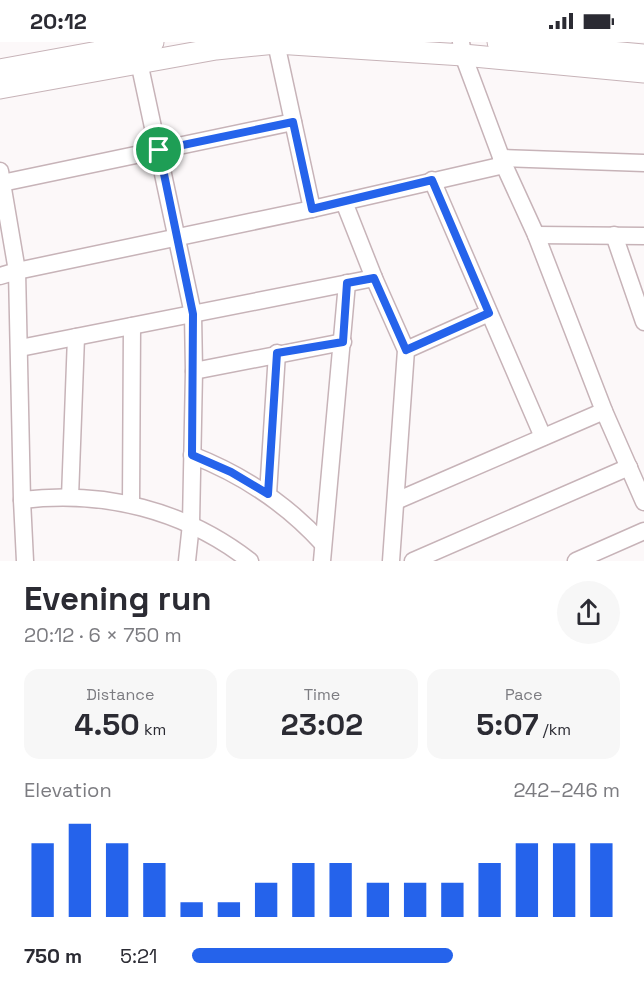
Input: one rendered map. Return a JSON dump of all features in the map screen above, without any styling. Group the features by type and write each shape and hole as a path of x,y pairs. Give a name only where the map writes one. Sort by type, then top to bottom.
{"main road":[{"path":"498,42 644,55"},
{"path":"0,70 105,46 237,46 276,43 462,48 644,72"},
{"path":"0,88 147,47"}],"street":[{"path":"276,43 312,209"},
{"path":"147,47 159,150 193,314 191,524 187,561"},
{"path":"462,48 502,161 536,235 603,411 644,502"},
{"path":"25,561 17,270 1,177 159,150 293,122"},
{"path":"0,276 17,270 312,209 502,161 644,163"},
{"path":"432,180 543,437"},
{"path":"344,201 374,278 406,350 391,561"},
{"path":"536,235 644,236"},
{"path":"614,235 639,295 644,322"},
{"path":"20,348 374,278"},
{"path":"322,561 347,283"},
{"path":"406,350 489,313"},
{"path":"130,504 132,326"},
{"path":"70,497 76,386 76,337"},
{"path":"194,371 277,353 343,342"},
{"path":"268,494 277,353"},
{"path":"396,501 603,411"},
{"path":"192,455 231,472 268,494 297,517 323,544"},
{"path":"413,561 629,467"},
{"path":"22,500 70,497 130,504 191,524 249,561"},
{"path":"576,561 595,557 644,531"}],"route":[{"path":"293,122 312,209 432,180 489,313 406,350 374,278 347,283 343,342 277,353 268,494 231,472 192,455 193,314 159,150 293,122"}]}
